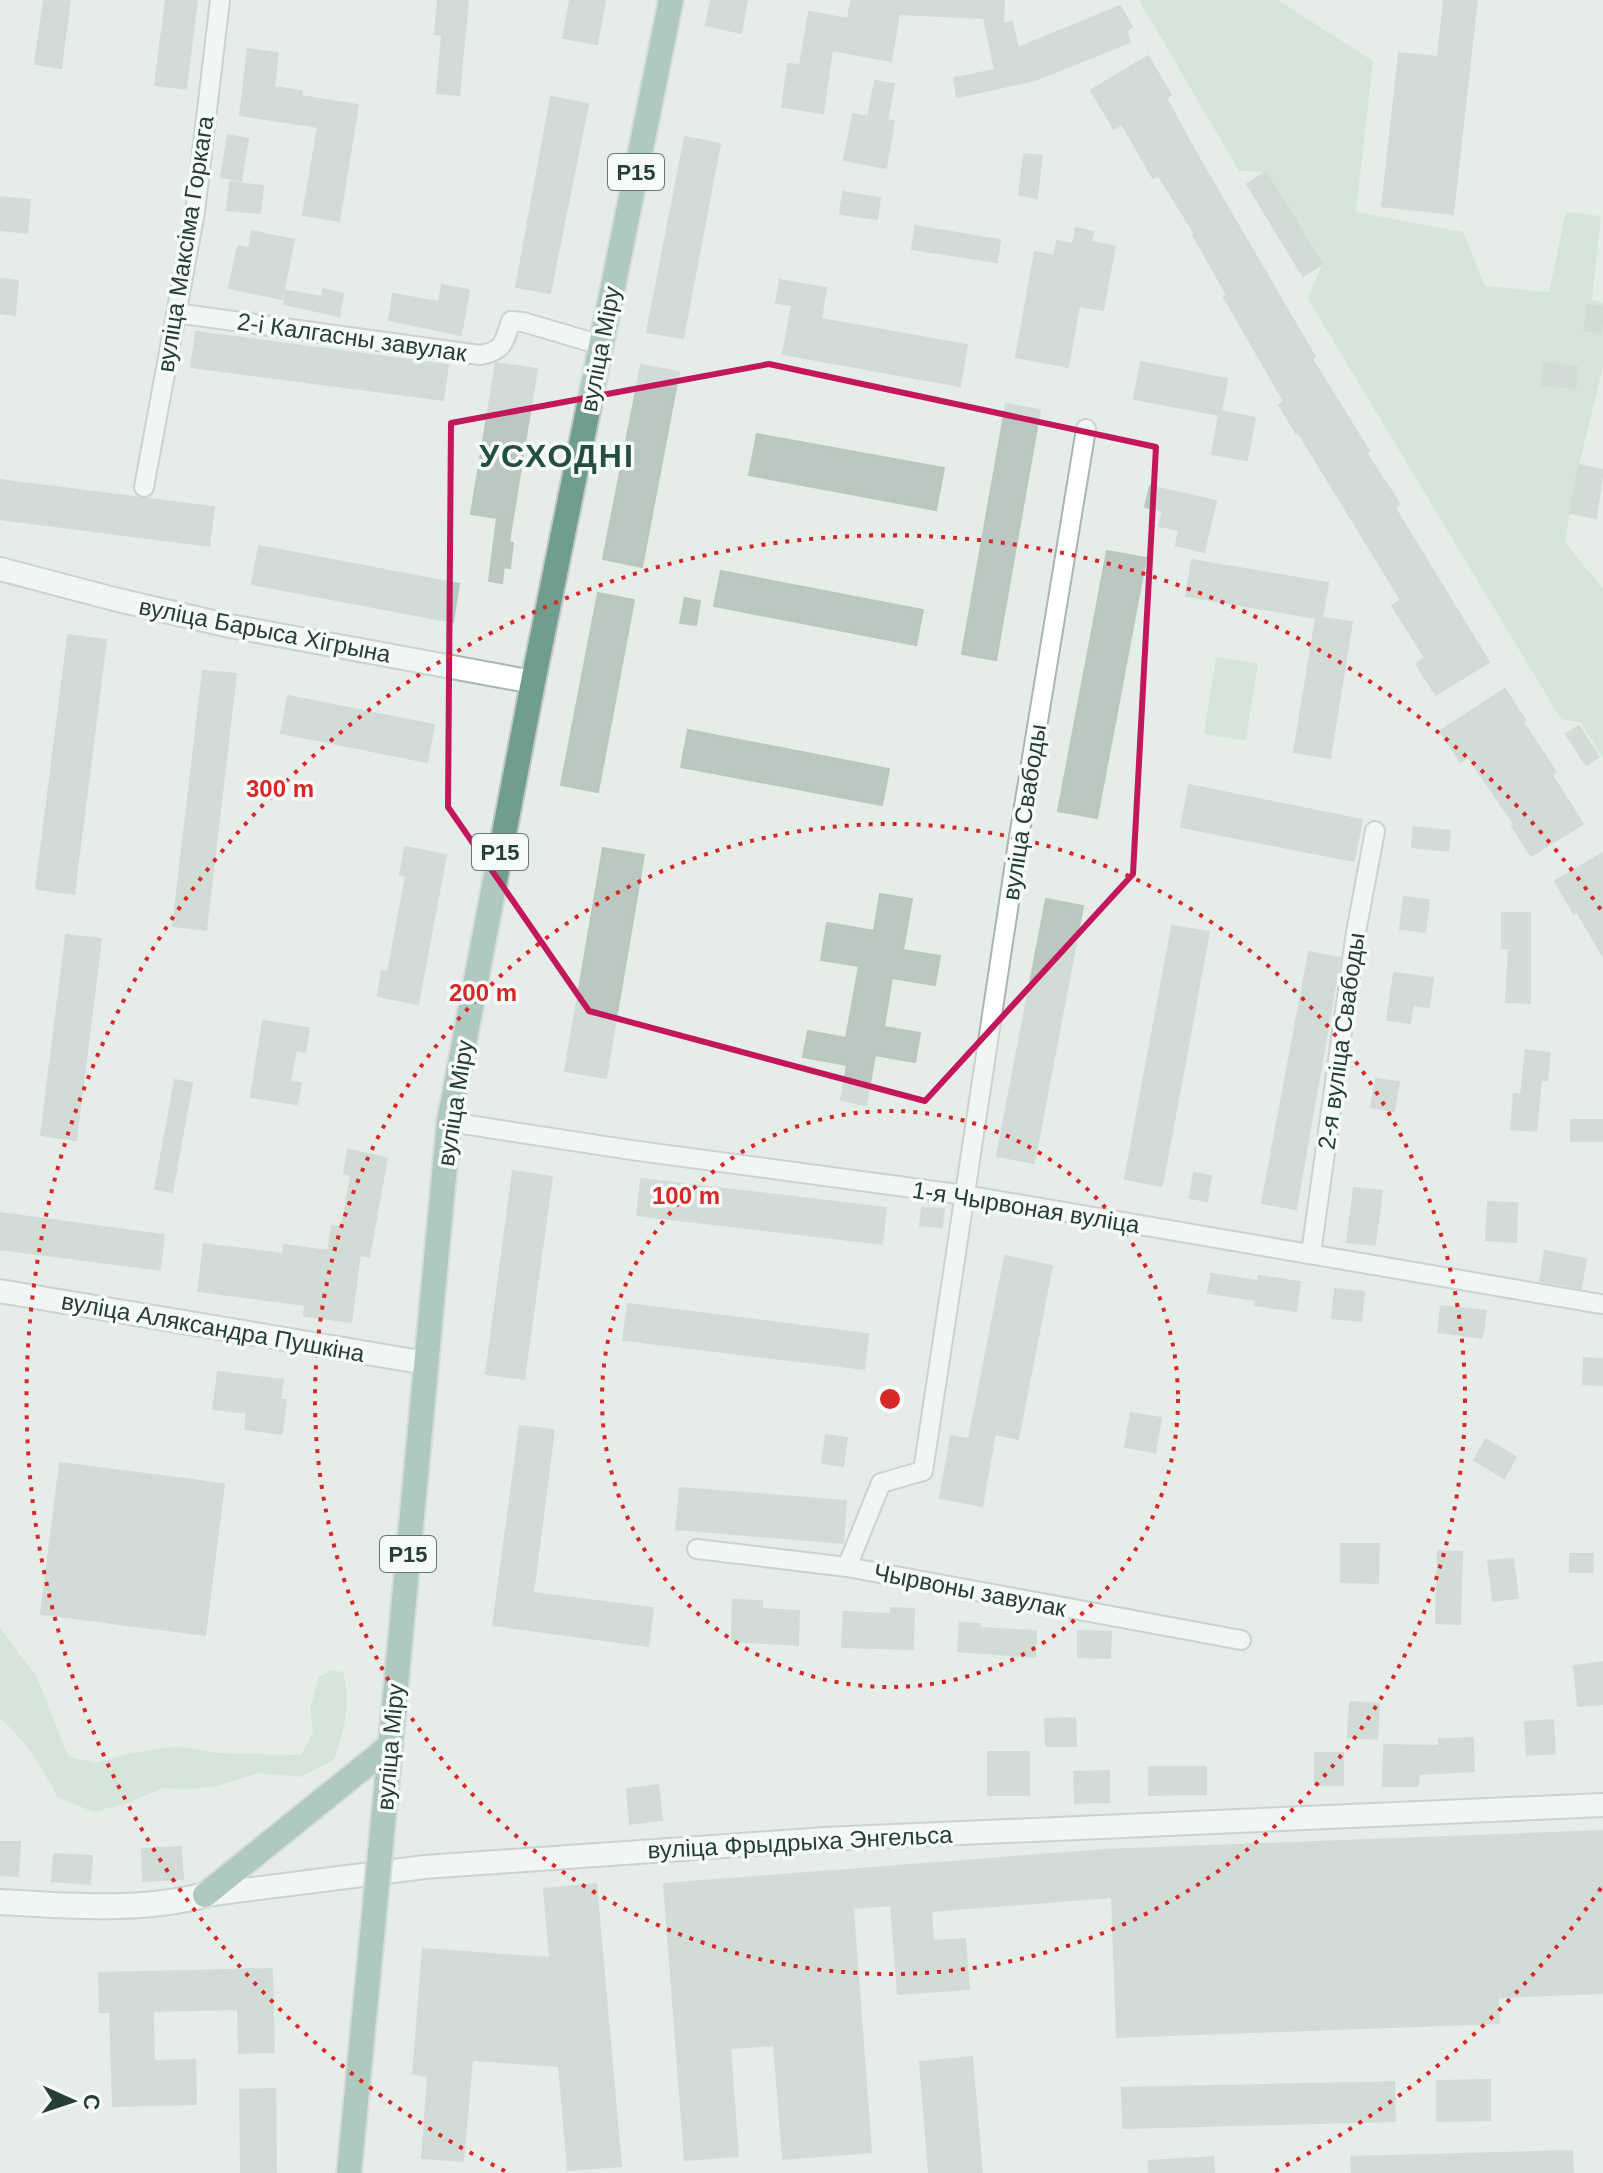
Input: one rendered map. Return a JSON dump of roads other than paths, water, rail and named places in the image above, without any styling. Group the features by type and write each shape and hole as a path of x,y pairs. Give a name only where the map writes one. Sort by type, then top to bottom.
{"main road":[{"name":"вуліца Міру","path":"349,2173 449,1122 533,682 671,0"},
{"path":"205,1895 391,1745"},
{"name":"вуліца Фрыдрыха Энгельса","path":"0,1902 42,1905 172,1903 205,1895"}],"street":[{"name":"вуліца Максіма Горкага","path":"144,487 195,212 220,0"},
{"name":"2-і Калгасны завулак","path":"176,313 480,355 494,353 502,345 511,321 601,345"},
{"name":"вуліца Свабоды","path":"847,1567 881,1483 923,1471 1018,843 1086,429"},
{"name":"вуліца Барыса Хігрына","path":"0,569 230,626 533,682"},
{"name":"2-я вуліца Свабоды","path":"1311,1253 1356,932 1375,831"},
{"name":"1-я Чырвоная вуліца","path":"449,1122 965,1195 1601,1304"},
{"name":"вуліца Аляксандра Пушкіна","path":"0,1291 426,1363"},
{"name":"Чырвоны завулак","path":"697,1549 847,1567 1241,1640"},
{"name":"вуліца Фрыдрыха Энгельса","path":"205,1895 425,1867 825,1839 1603,1805"}],"district":[{"name":"УСХОДНІ","path":"557,456"}]}
